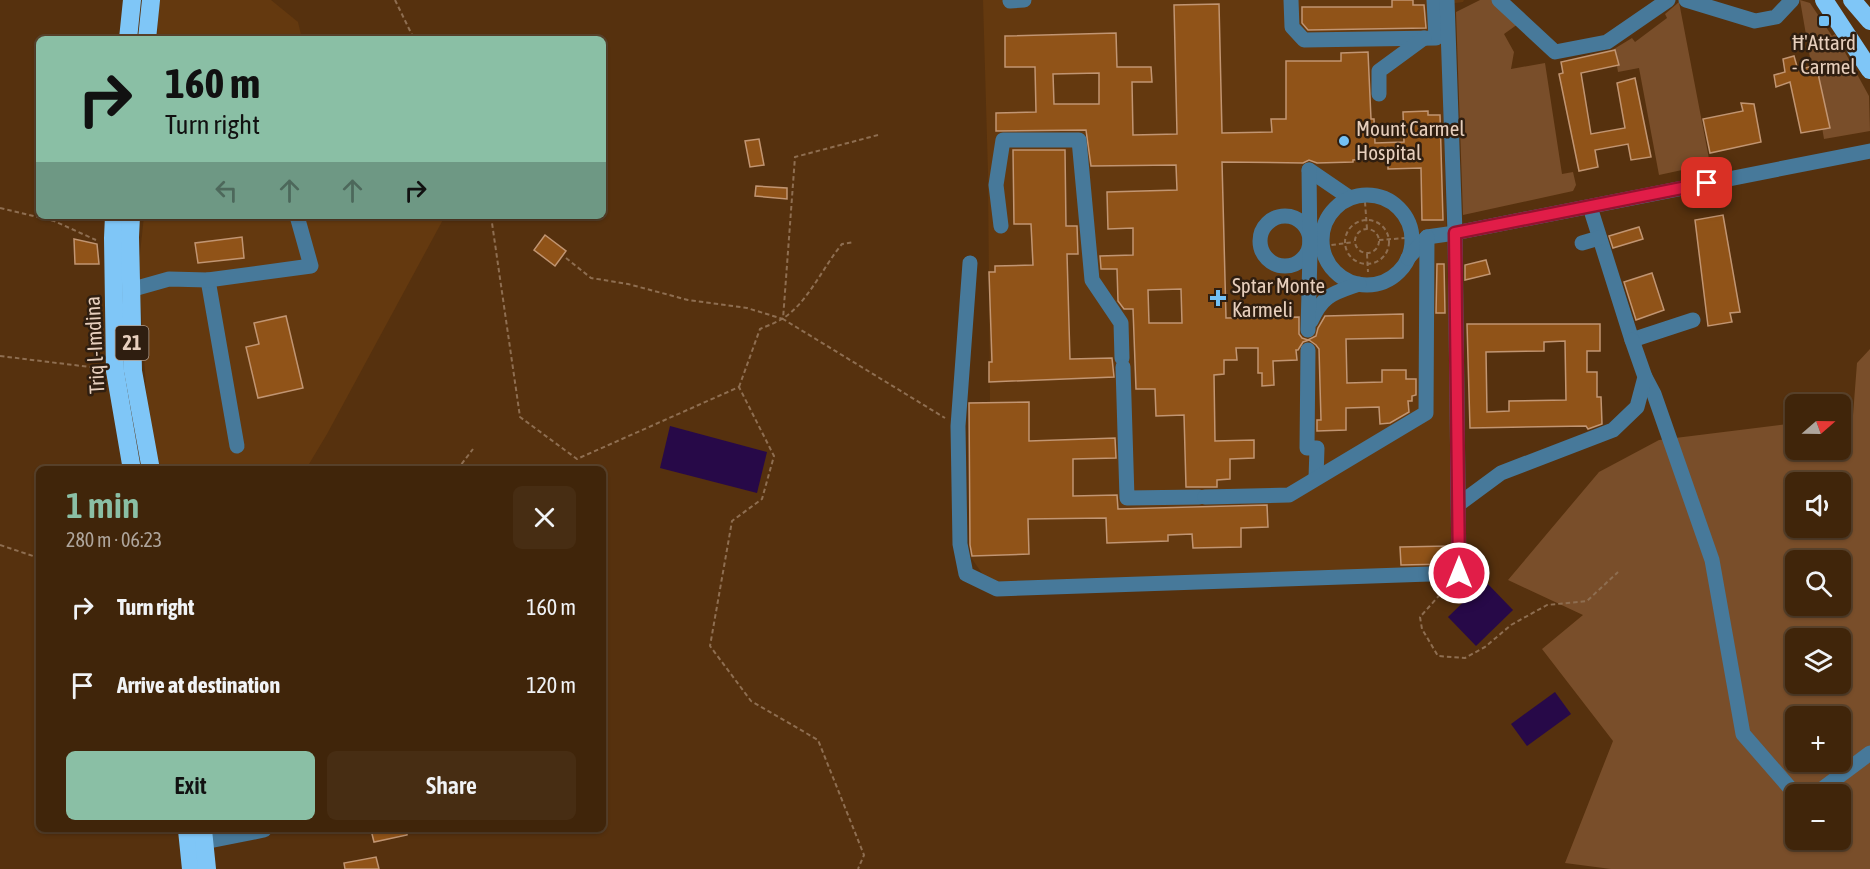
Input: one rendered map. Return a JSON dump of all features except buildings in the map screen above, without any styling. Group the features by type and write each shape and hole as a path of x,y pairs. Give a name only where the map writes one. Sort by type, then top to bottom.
{"highway":[{"path":"129,36 132,0"},
{"path":"147,36 151,0"},
{"path":"1824,0 1870,70"},
{"name":"Triq l-Imdina","path":"114,219 115,371 131,466"},
{"name":"Triq l-Imdina","path":"131,219 130,290 133,371 150,466"},
{"path":"187,832 191,869"},
{"path":"204,836 207,869"}],"street":[{"path":"1291,0 1292,27 1304,40 1436,38 1434,0"},
{"path":"970,263 958,426 960,544 966,574 997,589 1459,573 1447,0"},
{"path":"1499,0 1555,52 1607,42 1668,0"},
{"path":"1686,0 1755,21 1776,17 1792,0"},
{"path":"1380,94 1379,71 1424,38"},
{"path":"1000,226 996,185 1003,140 1079,140 1092,280 1121,323 1127,498 1289,495 1426,413 1427,237"},
{"path":"1357,196 1310,170 1313,244 1308,328 1318,305 1332,294 1363,284 1385,281 1399,272 1427,237 1870,151"},
{"path":"1313,244 1328,217 1338,205 1357,196 1380,196 1389,200 1404,213 1411,229 1412,248 1408,258"},
{"path":"1590,207 1632,340 1645,377 1654,394 1712,560 1743,734 1786,784"},
{"path":"1313,244 1323,230 1328,217"},
{"path":"130,290 169,279 208,280 311,266 298,219"},
{"path":"1407,221 1427,237"},
{"path":"1582,243 1599,238"},
{"path":"1313,244 1335,271 1350,281 1363,284"},
{"path":"208,280 237,446"},
{"path":"1632,340 1693,320"},
{"path":"1308,350 1307,448 1317,448 1316,478"},
{"path":"1459,504 1501,473 1612,430 1637,407 1645,377"},
{"path":"1829,784 1870,753"},
{"path":"204,836 244,832"}],"path":[{"path":"395,0 413,36"},
{"path":"783,319 795,157 878,135"},
{"path":"1357,196 1366,219 1367,229"},
{"path":"0,208 36,217"},
{"path":"46,219 94,241 113,238"},
{"path":"491,219 520,417 577,459 739,387 760,329 783,319 806,296 842,244 854,242"},
{"path":"1366,219 1375,220 1381,224 1389,240 1383,258 1368,264 1355,261 1350,256 1344,242 1349,228 1354,223 1366,219"},
{"path":"1367,229 1374,231 1379,240 1376,250 1367,254 1357,249 1354,242 1359,231 1367,229"},
{"path":"1379,240 1411,238"},
{"path":"1313,244 1354,242"},
{"path":"1363,284 1368,264 1367,254"},
{"path":"566,258 591,279 628,284 688,300 747,308 783,319 958,426"},
{"path":"0,356 115,371"},
{"path":"739,387 774,456 762,499 732,521 710,646 751,701 818,740 864,855 858,869"},
{"path":"460,466 473,449"},
{"path":"0,545 36,557"},
{"path":"1459,573 1420,617 1422,629 1438,656 1465,658 1485,647 1511,625 1547,605 1587,601 1618,572"}],"shaded area":[{"path":"159,0 271,0 298,22 301,36 157,36"},
{"name":"Sptar Monte Karmeli","path":"983,0 1464,0 1441,5 1455,567 988,582 970,556 969,402 990,402 988,173"},
{"path":"1480,0 1493,0 1518,24 1504,34 1514,52 1511,69 1545,63 1562,174 1573,172 1576,185 1573,191 1463,215 1456,12"},
{"path":"1800,0 1810,3 1832,36 1835,34 1869,96 1870,131 1824,139"},
{"path":"1679,2 1710,164 1659,175 1639,68 1618,72 1614,49 1632,38 1635,42 1667,18 1665,14"},
{"path":"144,219 443,219 308,466 158,466 147,405 139,263"},
{"path":"1870,349 1870,869 1611,869 1565,863 1613,741 1542,649 1583,615 1508,580 1599,472 1659,440 1785,424 1785,460 1851,460 1851,415 1853,415 1857,363"},
{"path":"670,426 767,452 757,493 660,468"},
{"path":"1485,581 1513,610 1476,646 1448,617"},
{"path":"1555,692 1571,714 1527,746 1511,724"}],"place":[{"name":"Ħ'Attard - Carmel","path":"1824,21"},
{"name":"Mount Carmel Hospital","path":"1344,141"},
{"name":"Sptar Monte Karmeli","path":"1218,298"}],"route":[{"path":"1459,573 1455,233 1707,183"}]}
